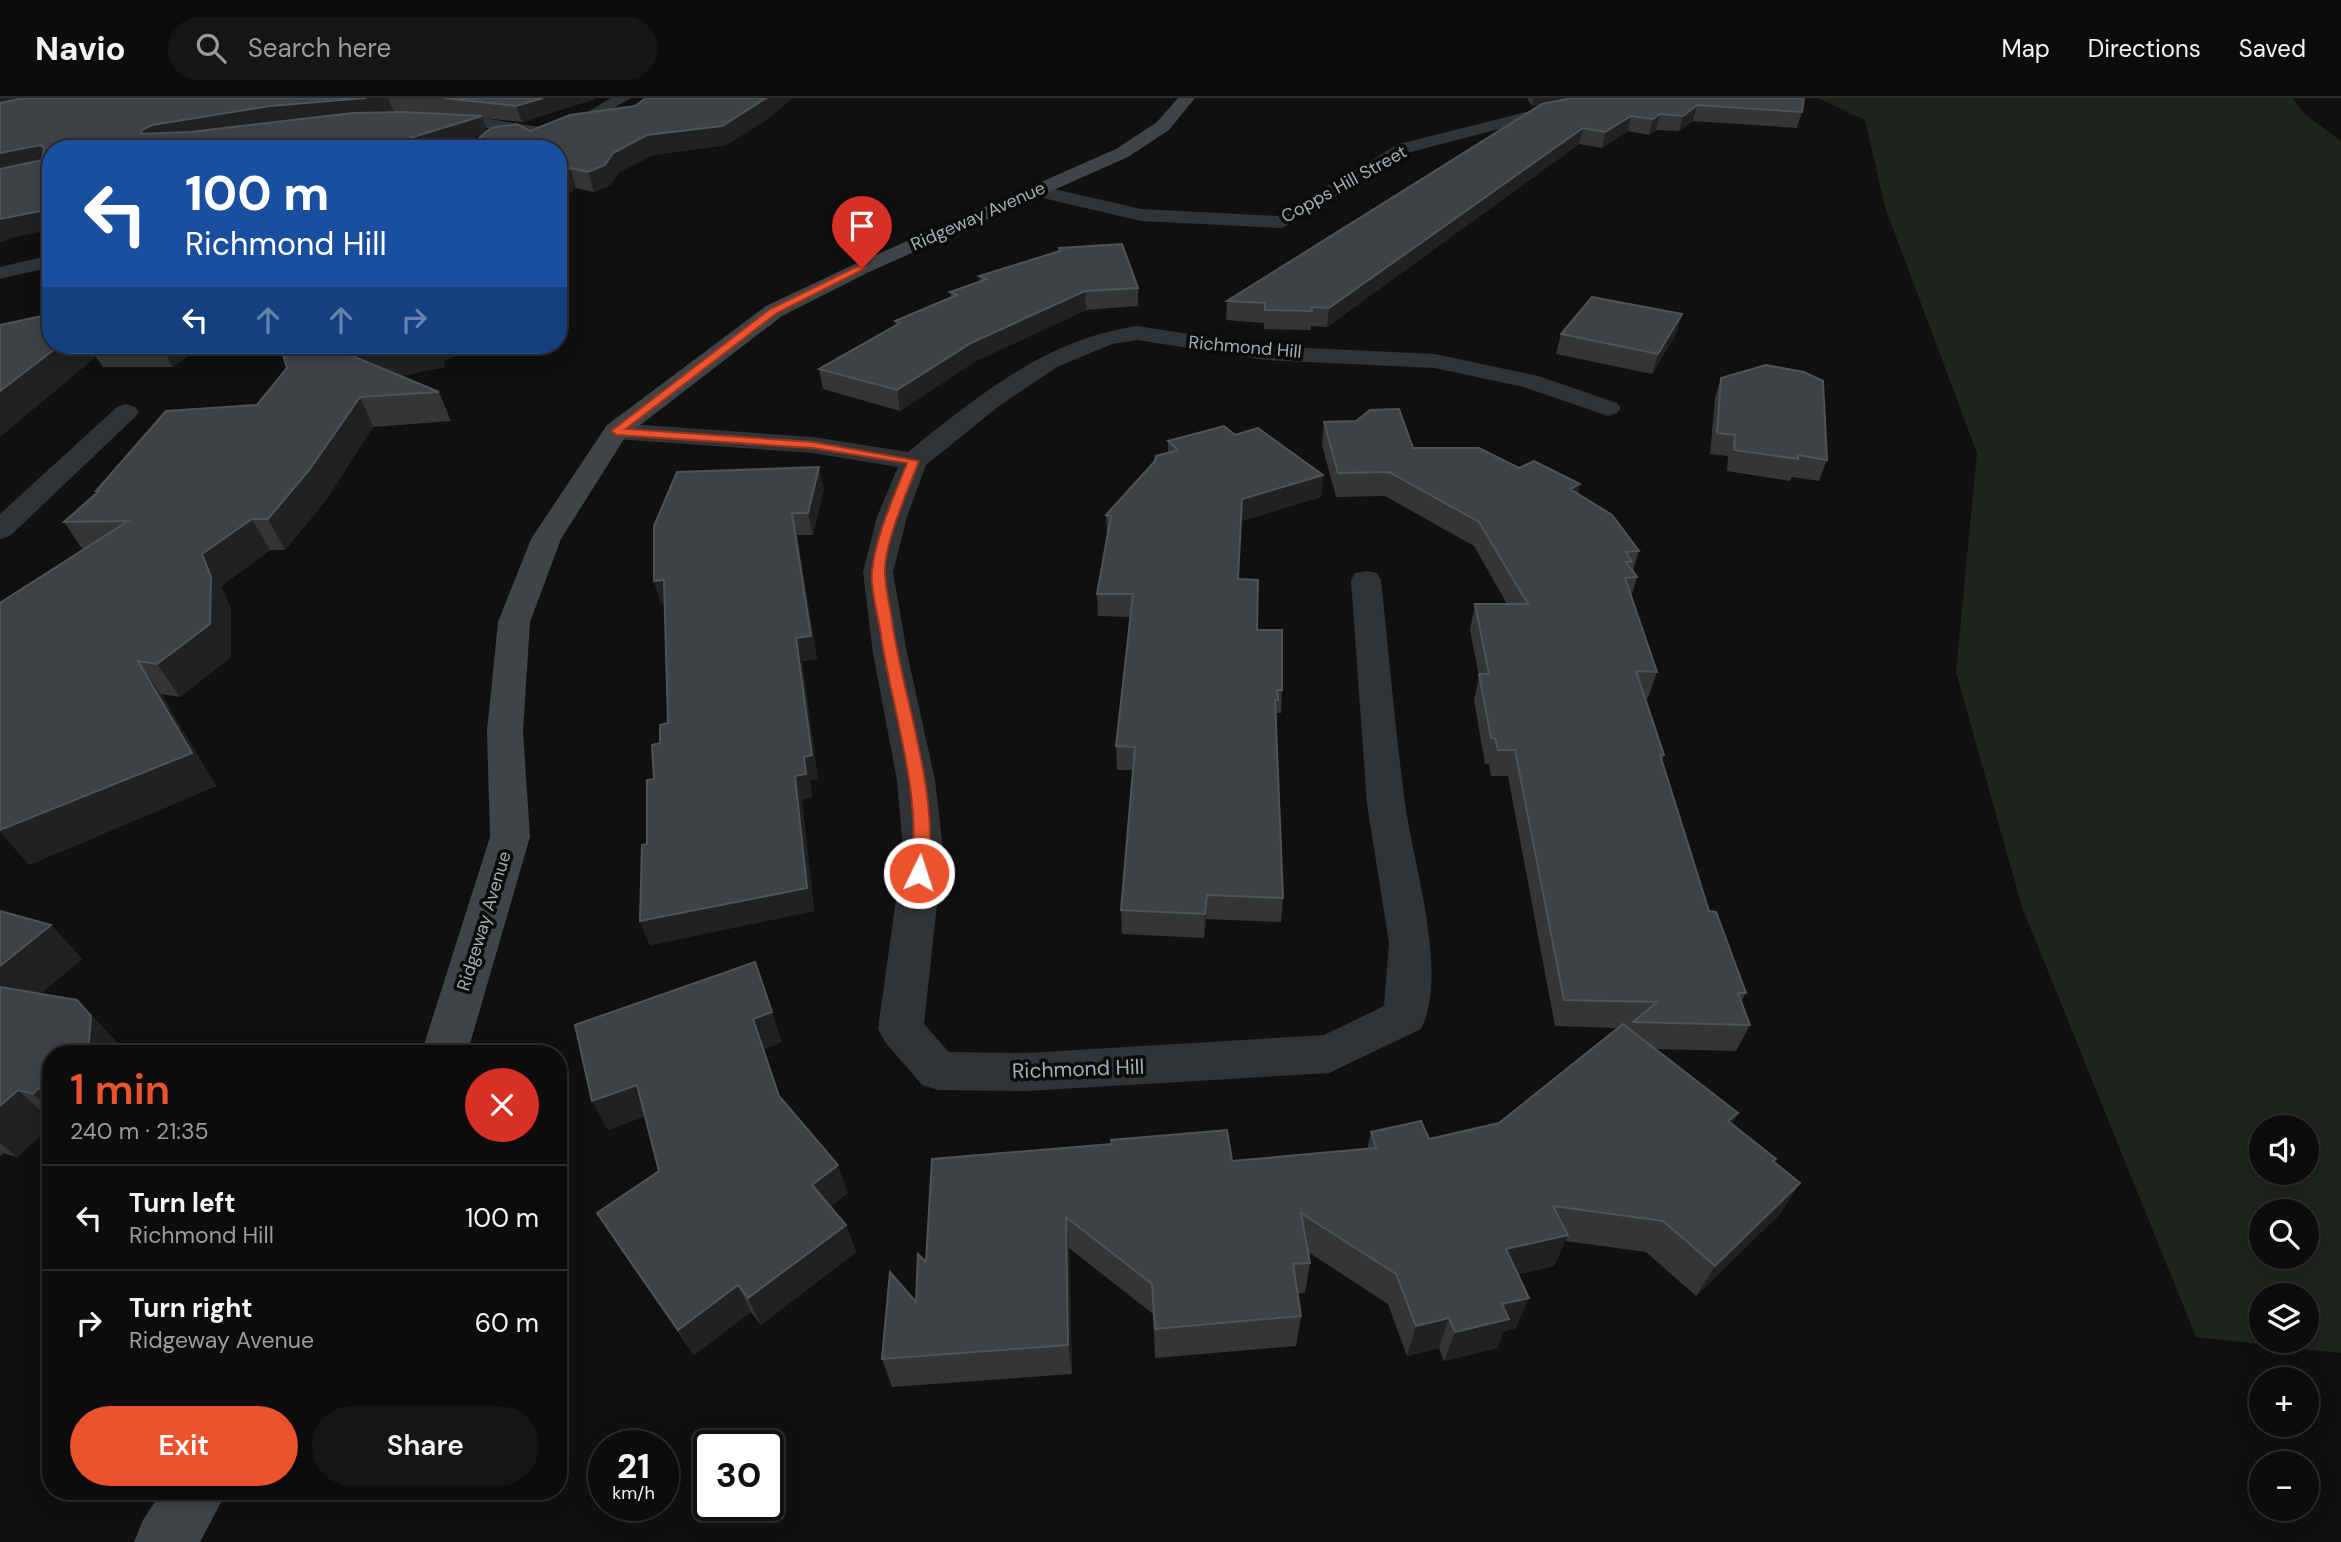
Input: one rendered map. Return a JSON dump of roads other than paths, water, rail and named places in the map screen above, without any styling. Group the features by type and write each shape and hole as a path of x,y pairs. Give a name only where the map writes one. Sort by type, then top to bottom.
{"street":[{"path":"543,140 559,134 623,98"},
{"name":"Ridgeway Avenue","path":"447,1045 510,837 505,731 514,622 546,539 616,431 774,311 862,268 1122,153 1163,126 1187,98"},
{"name":"Copps Hill Street","path":"1037,191 1141,215 1282,222 1405,148 1554,107 1593,101"},
{"path":"421,121 488,123 559,134"},
{"path":"0,273 42,263"},
{"name":"Richmond Hill","path":"1366,580 1387,804 1410,943 1405,1016 1329,1054 1026,1072 938,1071 901,1029 923,849 916,780 890,653 878,572 892,517 914,461 996,396 1064,355 1119,334 1137,333 1266,353 1435,361 1529,381 1608,408"},
{"path":"0,530 126,412"},
{"path":"616,431 813,445 914,461"},
{"path":"165,1542 191,1500"}]}
